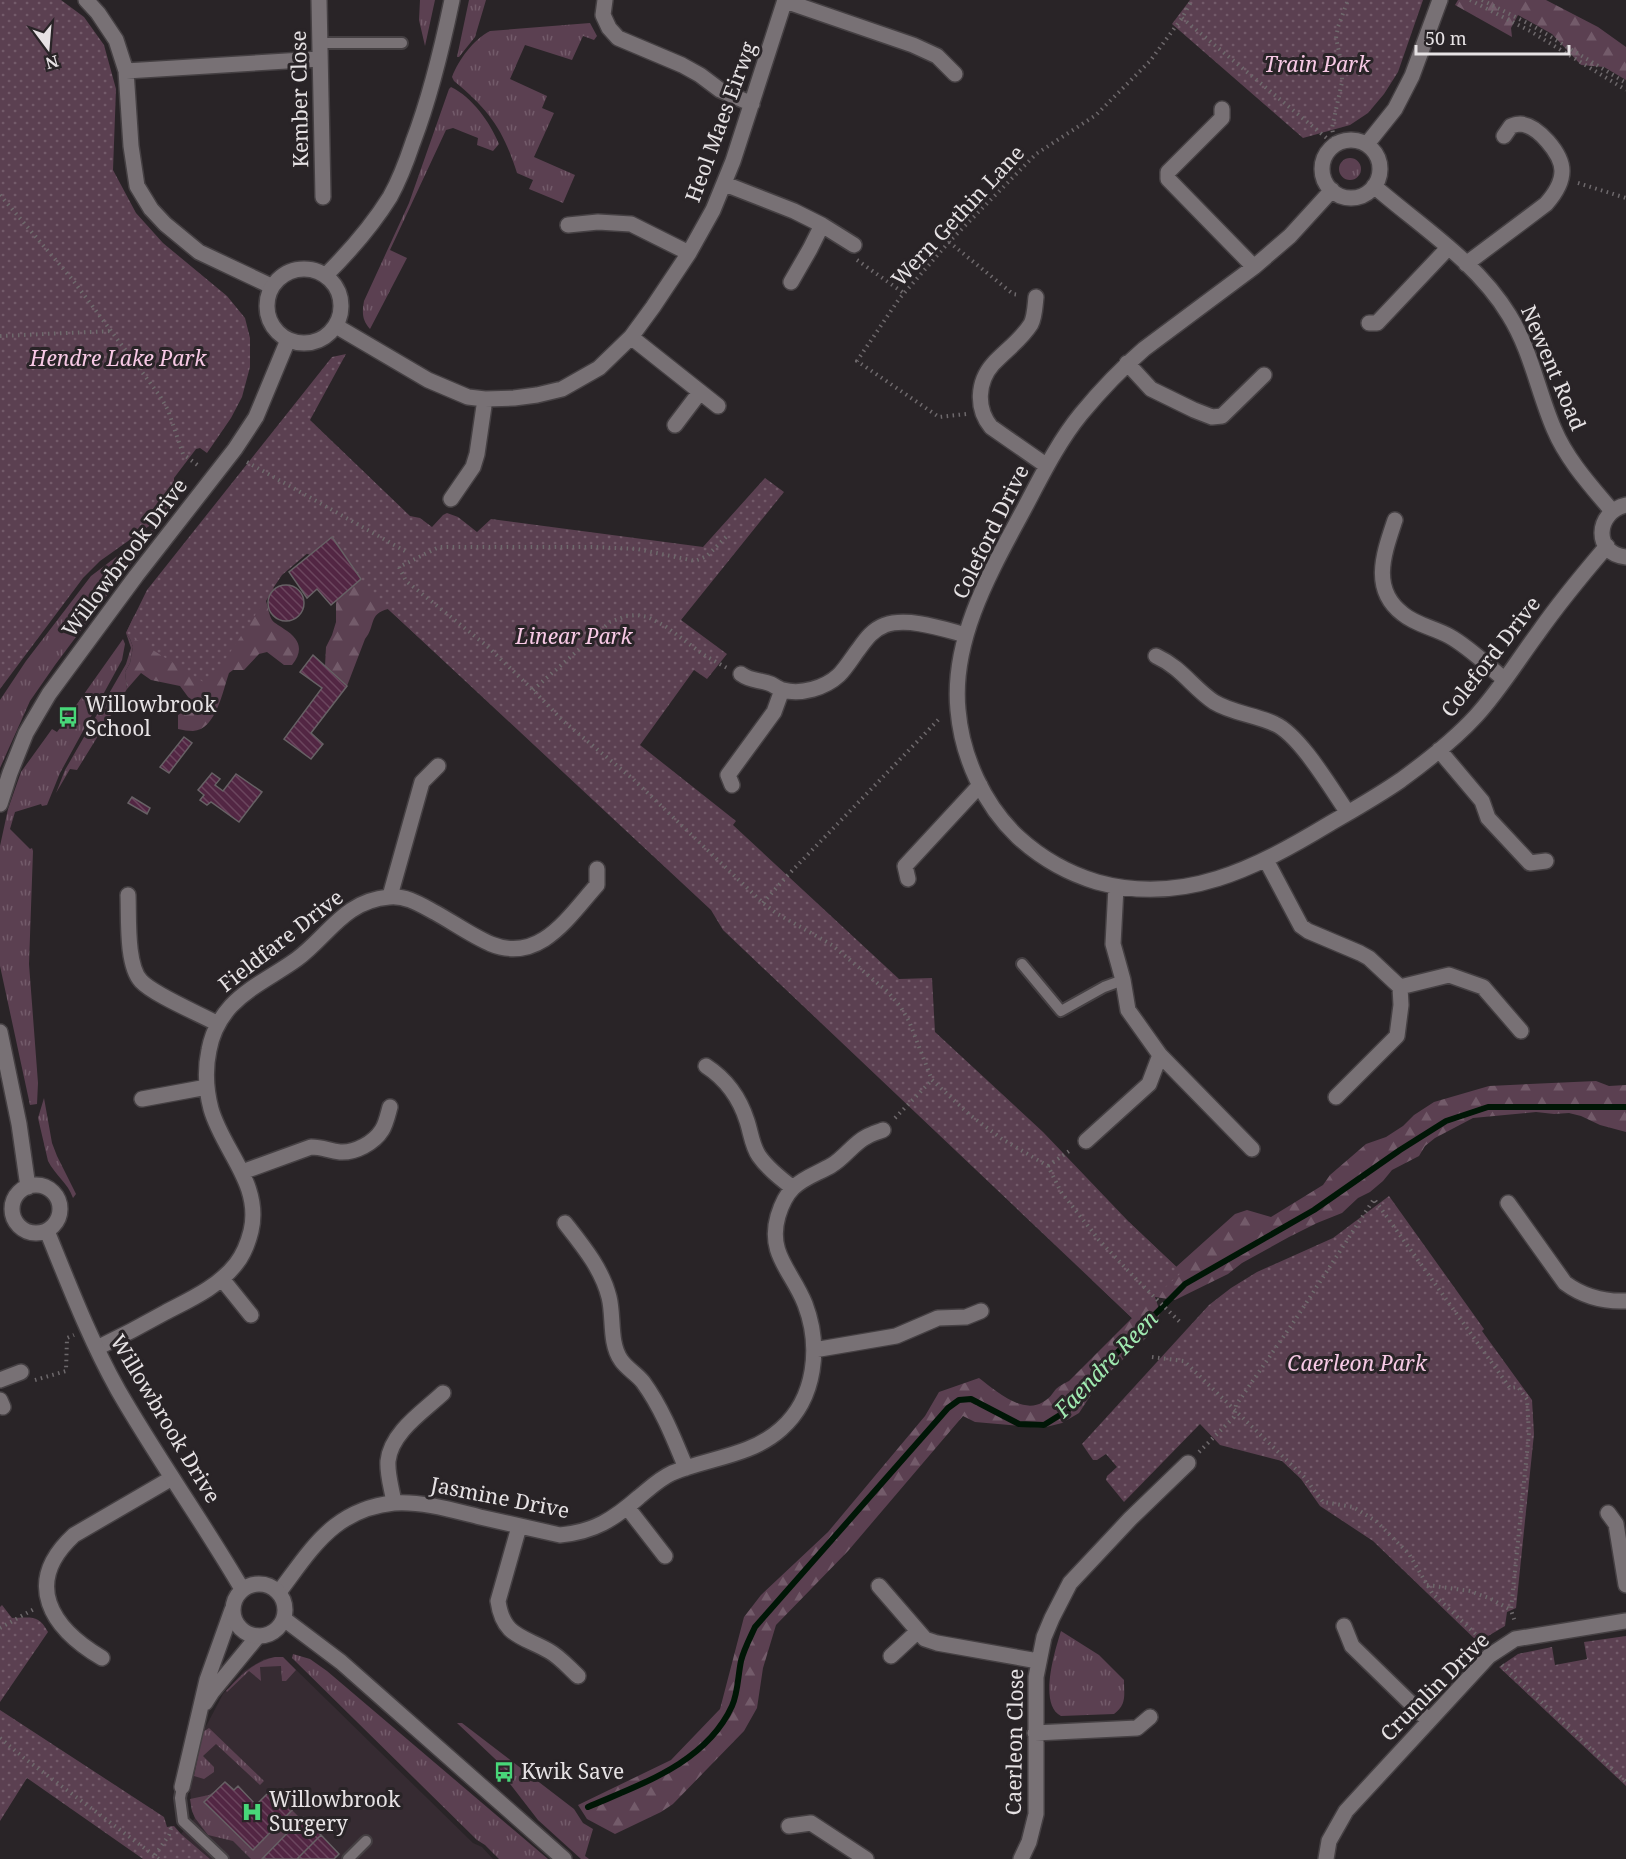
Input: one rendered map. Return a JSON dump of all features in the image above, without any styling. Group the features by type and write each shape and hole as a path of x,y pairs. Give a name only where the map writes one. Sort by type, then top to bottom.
{"street":[{"path":"86,0 116,40 126,71 131,146 137,186 151,209 165,224 199,252 271,286"},
{"name":"Kember Close","path":"319,0 323,197"},
{"path":"326,275 353,248 374,222 403,170 431,92 453,0"},
{"path":"605,0 603,15 609,28 618,38 682,64 720,90 752,104"},
{"path":"1367,144 1395,109 1412,76 1440,0"},
{"path":"785,1 913,45 937,56 955,74"},
{"name":"Heol Maes Eirwg","path":"336,326 445,388 468,397 485,399 526,397 562,389 598,368 631,337 659,299 713,210 725,184 785,1"},
{"path":"126,71 319,59"},
{"path":"1222,109 1222,118 1168,172 1168,179 1254,267"},
{"path":"1467,264 1546,204 1555,193 1562,170 1559,158 1550,144 1537,131 1521,124 1511,126 1504,136"},
{"path":"1348,140 1358,141 1367,144 1374,151 1379,160 1379,177 1366,193 1357,197 1340,196 1326,182 1322,173 1323,163 1327,153 1335,145 1348,140"},
{"path":"725,184 794,211 854,245"},
{"name":"Newent Road","path":"1374,186 1467,264 1491,290 1516,326 1555,432 1583,477 1619,508"},
{"name":"Coleford Drive","path":"1332,190 1290,236 1254,267 1127,363 1079,416 1047,466 986,580 966,635 957,688 963,740 970,764 996,812 1012,832 1028,846 1064,870 1116,887 1167,890 1187,887 1232,874 1266,860 1401,780 1478,714 1546,622 1607,546"},
{"path":"568,225 598,222 631,224 689,253"},
{"path":"791,282 822,225"},
{"path":"1368,323 1377,323 1448,248"},
{"path":"315,269 326,275 334,282 340,293 342,304 336,326 320,340 309,343 288,340 270,322 267,298 271,286 290,270 315,269"},
{"path":"1036,297 1033,321 1018,342 992,365 983,380 979,398 984,419 991,427 1047,466"},
{"path":"631,337 718,406"},
{"name":"Willowbrook Drive","path":"0,804 26,733 49,694 129,585 235,449 256,417 288,340"},
{"path":"1127,363 1151,388 1212,417 1222,416 1264,375"},
{"path":"675,424 700,392"},
{"path":"451,499 473,467 485,399"},
{"path":"1619,508 1607,515 1602,532 1607,546 1613,553 1626,557"},
{"path":"1395,520 1381,570 1384,587 1392,605 1404,616 1455,639 1504,679"},
{"path":"741,674 749,680 768,682 782,690 812,690 839,675 871,632 884,626 896,622 908,622 966,635"},
{"path":"1156,656 1171,663 1214,701 1227,708 1277,724 1289,732 1348,813"},
{"path":"732,784 728,775 774,712 782,690"},
{"path":"1438,750 1482,801 1488,819 1530,863 1546,861"},
{"path":"438,766 422,782 390,896 404,897 420,904 492,944 519,949 536,945 552,935 597,885 597,869"},
{"path":"908,879 905,866 980,786"},
{"path":"1266,860 1301,926 1369,958 1400,987 1401,1005 1397,1036 1336,1097"},
{"path":"1116,887 1113,944 1128,1010 1160,1055 1252,1149"},
{"path":"128,895 132,960 141,981 153,990 218,1024"},
{"name":"Fieldfare Drive","path":"97,1348 208,1290 237,1263 248,1245 253,1204 242,1172 218,1129 207,1087 207,1059 211,1040 218,1024 230,1007 244,994 302,955 338,919 356,907 390,896"},
{"path":"1400,987 1449,975 1482,987 1521,1031"},
{"path":"0,1032 19,1124 28,1187"},
{"path":"1086,1141 1149,1084 1160,1055"},
{"path":"706,1066 717,1073 741,1106 758,1155 793,1188"},
{"path":"142,1099 207,1087"},
{"path":"242,1172 312,1147 323,1147 339,1152 364,1146 381,1131 390,1107"},
{"name":"Jasmine Drive","path":"279,1592 335,1526 372,1507 394,1503 413,1503 560,1535 578,1533 596,1528 611,1519 657,1481 686,1468 744,1451 781,1430 797,1411 806,1393 812,1372 814,1350 804,1303 774,1241 779,1211 793,1188 807,1177 842,1159 864,1137 883,1130"},
{"path":"36,1185 51,1190 59,1204 58,1220 47,1231 32,1234 6,1217 16,1194 36,1185"},
{"path":"1508,1203 1565,1282 1577,1292 1589,1298 1626,1301"},
{"path":"565,1223 595,1264 606,1285 616,1347 621,1360 649,1390 671,1432 686,1468"},
{"name":"Willowbrook Drive","path":"47,1231 88,1328 117,1389 242,1589"},
{"path":"222,1279 251,1315"},
{"path":"814,1350 896,1336 938,1318 966,1317 981,1311"},
{"path":"0,1380 21,1372"},
{"path":"394,1503 388,1475 388,1460 392,1447 398,1436 443,1393"},
{"name":"Caerleon Close","path":"1021,1859 1029,1842 1036,1814 1036,1677 1044,1637 1052,1618 1070,1583 1130,1519 1188,1463"},
{"path":"102,1658 83,1647 54,1616 48,1601 49,1571 63,1545 74,1535 172,1478"},
{"path":"627,1507 665,1556"},
{"path":"1608,1513 1616,1524 1626,1585"},
{"path":"519,1527 498,1601 499,1612 506,1625 516,1636 552,1653 578,1676"},
{"path":"182,1787 207,1680 236,1595 242,1589 256,1583 272,1586 279,1592 285,1604 284,1619 274,1632 258,1636 250,1635 238,1625 232,1611"},
{"path":"879,1586 925,1639 1038,1661"},
{"path":"284,1619 341,1662 564,1859"},
{"name":"Crumlin Drive","path":"1326,1859 1329,1841 1346,1811 1489,1656 1515,1639 1626,1621"},
{"path":"1344,1626 1352,1646 1428,1720"},
{"path":"891,1656 918,1631"},
{"path":"199,1713 212,1692 258,1636"},
{"path":"1035,1733 1137,1728 1150,1717"},
{"path":"789,1826 811,1823 866,1859"}],"lane":[{"path":"319,43 402,43"},
{"path":"1022,964 1061,1011 1104,987 1123,980"},
{"path":"182,1787 180,1798 183,1821 223,1859"},
{"path":"348,1859 366,1841"}],"path":[{"path":"1335,145 1332,128 1342,82 1342,66 1336,38 1348,0"},
{"path":"1470,0 1530,31 1626,90"},
{"path":"1482,0 1533,26 1626,83"},
{"name":"Wern Gethin Lane","path":"982,412 939,417 857,361 899,299 950,242 1035,154 1096,115 1150,61 1182,18 1190,1"},
{"path":"1182,18 1335,145"},
{"path":"1562,170 1578,183 1626,198"},
{"path":"0,195 72,279 160,396 168,410 183,454 200,467"},
{"path":"950,242 1013,294 1036,297"},
{"path":"854,245 858,262 905,294"},
{"path":"0,336 112,331"},
{"path":"247,462 405,551"},
{"path":"726,537 707,556 695,561 638,549 504,546 439,548 399,567 406,581 487,646 562,720 633,779 764,903 832,945 888,992 909,1021 932,1080 970,1115 1002,1139 1048,1166 1061,1192 1099,1240 1182,1324"},
{"path":"533,690 610,622 637,615 648,617 665,626 719,665 741,674"},
{"path":"764,903 787,876 943,715 958,710"},
{"path":"883,1130 932,1080"},
{"path":"1048,1166 1086,1141"},
{"path":"1188,1463 1234,1417 1236,1405 1374,1199 1509,1388 1518,1387 1527,1399 1529,1433 1511,1611 1518,1627"},
{"path":"21,1372 36,1380 66,1371 67,1338 88,1328"},
{"path":"1152,1357 1184,1361 1304,1477 1323,1502 1353,1507 1376,1521 1409,1554 1432,1593 1486,1643"},
{"path":"1426,1585 1470,1591 1491,1599 1511,1611"},
{"path":"0,1629 48,1601"},
{"path":"1499,1662 1626,1782"},
{"path":"0,1738 159,1859"},
{"path":"155,1855 169,1834 171,1829 169,1821"}],"shaded area":[{"path":"283,1657 473,1843 482,1847 493,1859 210,1859 181,1834 195,1818 190,1789 193,1774 203,1732 223,1694 244,1671 264,1659"}],"green space":[{"name":"Hendre Lake Park","path":"0,0 61,0 84,17 104,45 116,89 113,170 136,213 163,243 227,296 245,318 250,338 250,367 242,397 231,418 207,453 200,448 196,449 174,478 174,481 182,488 159,519 100,561 83,578 0,689"},
{"path":"420,0 435,0 425,46 419,20"},
{"path":"469,0 486,0 475,37 457,57"},
{"name":"Train Park","path":"1190,0 1423,0 1398,72 1368,113 1350,125 1303,138 1172,24"},
{"path":"1458,0 1546,0 1598,27 1626,47 1626,80 1604,67 1581,65 1552,34 1518,15 1511,28 1512,37 1455,5"},
{"path":"590,23 597,36 594,40 583,36 572,60 525,45 510,79 547,96 542,108 554,113 534,157 575,175 563,203 529,189 533,180 517,173 506,144 493,121 477,101 452,77 467,51 478,39 490,31"},
{"path":"451,87 459,91 480,111 499,144 493,151 477,145 478,138 453,128 446,130 390,250 407,258 370,329 363,316 364,301 409,203"},
{"path":"1350,158 1358,161 1361,169 1358,177 1350,180 1342,177 1339,169 1342,161"},
{"name":"Linear Park","path":"346,354 310,420 410,516 420,518 432,527 447,513 458,517 477,532 491,519 703,547 765,478 784,492 681,620 727,654 707,679 694,670 640,745 736,821 733,825 899,979 932,978 935,1032 1043,1132 1129,1222 1182,1272 1132,1318 723,930 711,910 388,609 364,583 330,534 282,575 208,685 126,633 147,590 332,357"},
{"path":"320,518 499,711 388,609 375,617 347,686 325,666 326,647 336,622 336,600 361,579 332,537 310,555 290,546"},
{"path":"161,523 30,701 0,768 0,700 26,661 91,576"},
{"path":"274,588 266,601 269,613 273,621 297,641 299,650 296,660 292,665 284,665 267,652 259,654 244,670 233,670 229,673 213,717 201,729 193,731 178,729 178,715 194,705 180,686 151,680 141,673 127,689 125,672 130,663 133,647 126,633 134,616"},
{"path":"126,633 133,647 130,663 125,672 127,689 77,770 70,769 56,793 65,770 126,664 131,648"},
{"path":"123,639 125,644 122,660 60,773 47,805 42,806 41,804 15,812 10,829 33,851 29,964 38,1083 37,1104 30,1105 0,966 0,846 8,809 21,772 52,729 57,732 63,724 65,725 74,713 72,711"},
{"path":"1596,1081 1609,1086 1626,1085 1626,1132 1569,1113 1536,1112 1473,1118 1435,1138 1425,1146 1419,1156 1392,1170 1383,1181 1358,1198 1342,1213 1289,1237 1242,1263 1228,1274 1175,1300 1155,1297 1160,1312 1158,1321 1149,1335 1100,1381 1079,1413 1062,1423 1042,1428 975,1422 963,1416 848,1551 776,1625 763,1668 757,1708 744,1731 673,1804 661,1812 615,1834 587,1819 578,1805 671,1760 720,1709 744,1617 761,1595 828,1532 925,1416 939,1392 979,1378 1009,1399 1026,1405 1035,1405 1051,1396 1057,1388 1069,1381 1132,1318 1092,1280 1129,1222 1176,1267 1235,1214 1247,1210 1271,1217 1323,1185 1330,1175 1366,1144 1386,1137 1434,1102 1489,1086"},
{"path":"44,1098 52,1143 76,1194 73,1198 48,1161 38,1118"},
{"name":"Caerleon Park","path":"1389,1196 1532,1400 1534,1434 1516,1608 1507,1612 1505,1626 1478,1642 1373,1541 1320,1506 1301,1479 1282,1461 1220,1445 1200,1424 1124,1502 1106,1480 1107,1476 1117,1467 1106,1454 1093,1460 1082,1444 1209,1305 1257,1272 1333,1238"},
{"path":"2,1605 12,1618 33,1618 41,1622 48,1632 0,1702 0,1607"},
{"path":"1061,1631 1099,1655 1124,1680 1123,1703 1114,1714 1061,1716 1054,1710 1050,1701 1050,1676"},
{"path":"1626,1636 1626,1786 1499,1667 1518,1654 1552,1647 1555,1665 1587,1659 1584,1642"},
{"path":"293,1654 310,1659 327,1671 548,1859 499,1859 292,1658"},
{"path":"275,1657 283,1657 296,1670 286,1681 282,1681 281,1666 260,1667 261,1681 249,1671 226,1691 254,1666"},
{"path":"0,1710 164,1817 167,1827 174,1826 210,1859 143,1859 27,1778 0,1821"},
{"path":"457,1723 462,1723 574,1809 583,1823 593,1829 585,1856 589,1859 581,1859 538,1820 507,1780 512,1775"},
{"path":"209,1728 264,1781 260,1785 216,1744 203,1756 214,1767 214,1772 204,1779 194,1776 203,1732"},
{"path":"217,1790 253,1850 292,1810 301,1819 262,1859 251,1859 233,1841 208,1835 195,1818 190,1799 209,1795"}],"building":[{"path":"332,537 361,579 331,605 317,589 307,598 289,572"},
{"path":"286,585 299,590 304,603 299,616 286,621 273,616 268,603 273,590"},
{"path":"313,655 347,686 311,733 323,744 311,759 284,739 322,688 300,672"},
{"path":"69,709 74,713 65,725 60,722"},
{"path":"184,737 192,743 169,773 160,767"},
{"path":"212,773 220,779 215,785 223,791 236,774 262,792 239,822 211,802 207,805 200,800 204,795 198,790"},
{"path":"132,797 150,808 147,814 128,803"},
{"path":"501,1764 512,1775 507,1780 496,1769"},
{"path":"225,1782 234,1790 238,1786 256,1805 271,1790 292,1810 253,1850 204,1802"},
{"path":"303,1817 321,1835 297,1859 262,1859"},
{"path":"321,1835 339,1854 334,1859 297,1859"}],"waterway":[{"name":"Faendre Reen","path":"588,1807 650,1780 689,1757 706,1743 721,1726 732,1706 742,1657 755,1627 948,1408 959,1400 971,1399 1019,1424 1044,1425 1068,1410 1093,1377 1185,1284 1314,1210 1446,1121 1488,1107 1626,1107"}],"place":[{"name":"Willowbrook School","path":"68,717"},
{"name":"Kwik Save","path":"504,1772"},
{"name":"Willowbrook Surgery","path":"252,1812"}]}
